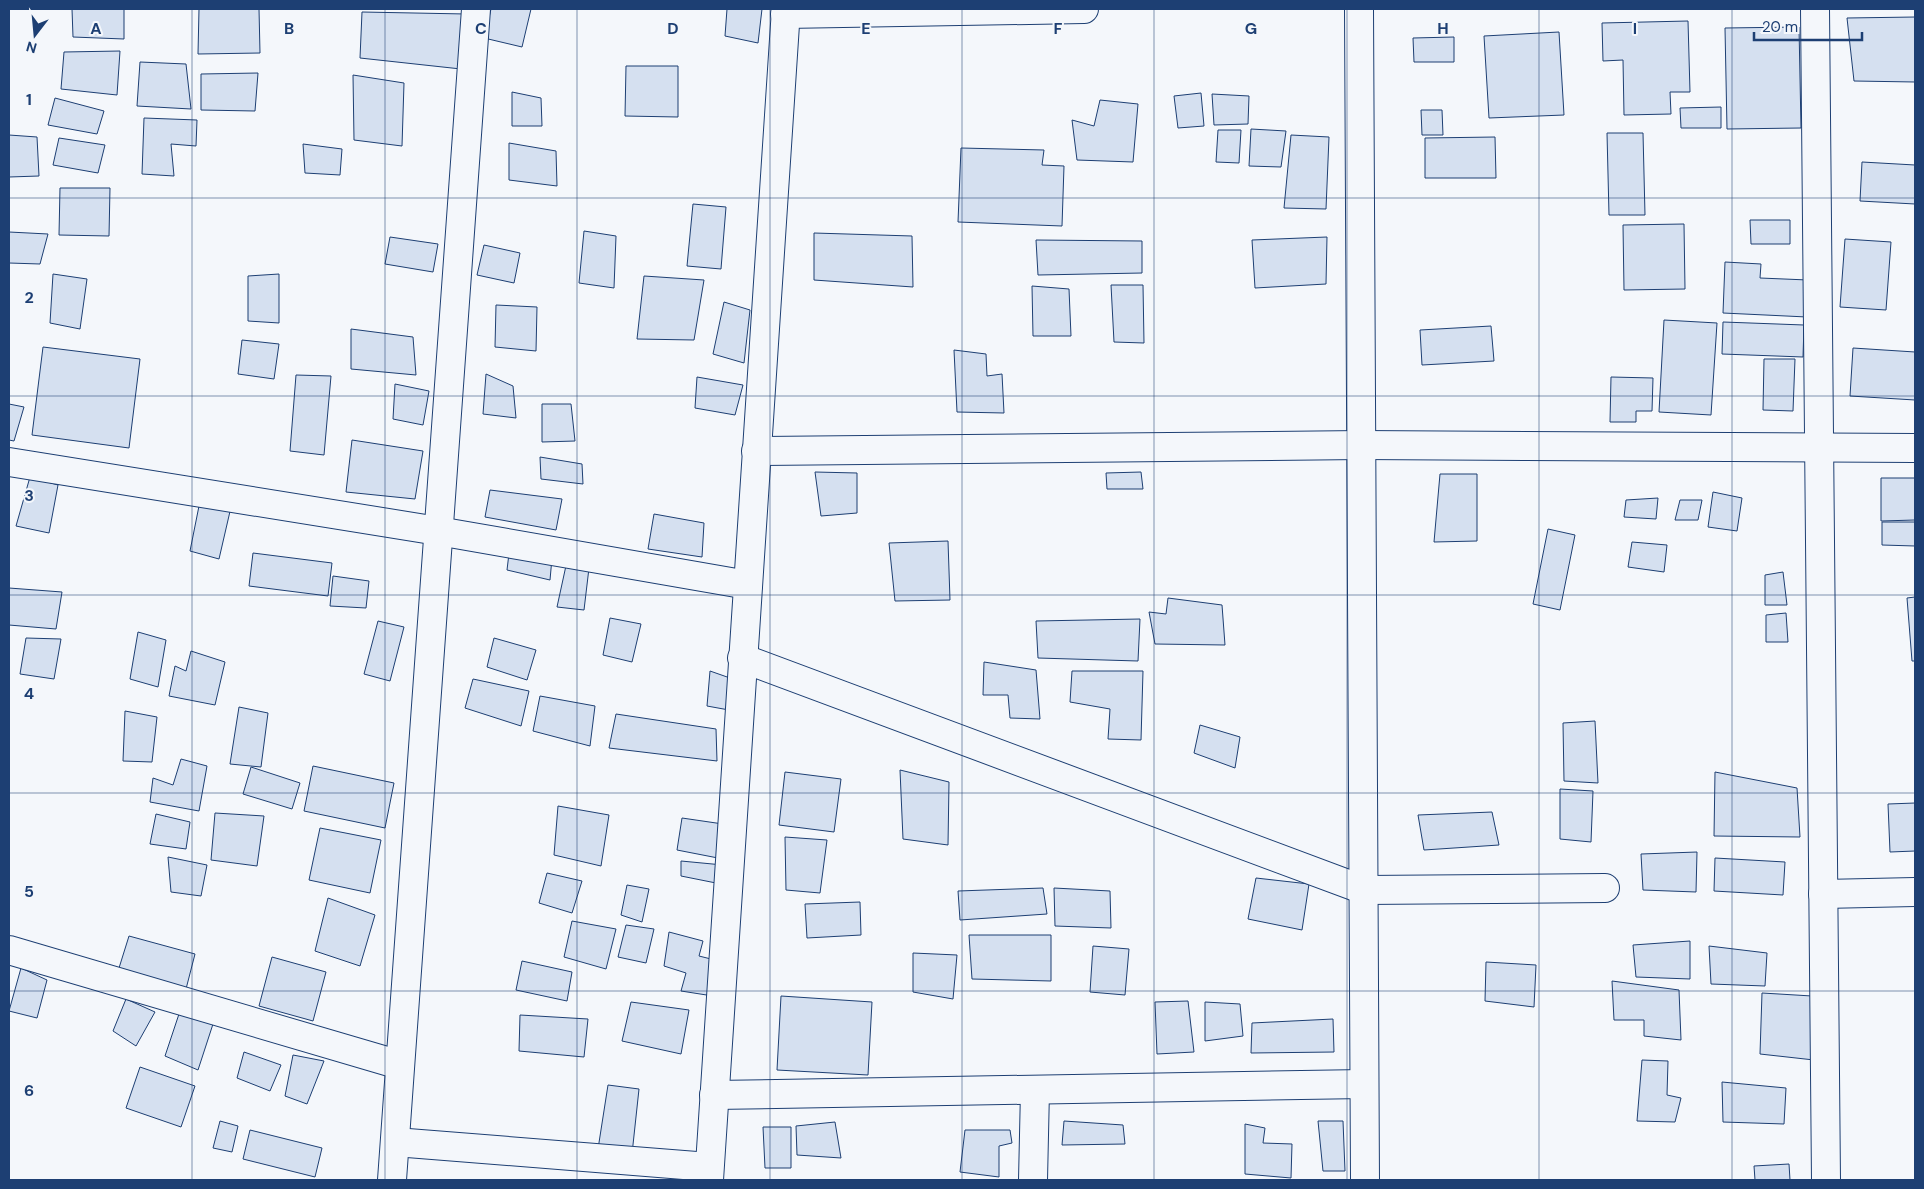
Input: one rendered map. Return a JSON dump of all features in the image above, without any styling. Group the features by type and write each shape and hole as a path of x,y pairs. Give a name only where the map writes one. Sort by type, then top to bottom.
{"street":[{"path":"392,1180 476,9"},
{"path":"395,1142 709,1174 785,11 1084,9"},
{"path":"1359,9 1365,1180"},
{"path":"1815,9 1826,1180"},
{"path":"756,451 1361,445 1915,448"},
{"path":"9,462 438,531 748,585"},
{"path":"742,658 1364,890 1605,888"},
{"path":"1823,894 1915,892"},
{"path":"9,950 400,1065"},
{"path":"714,1095 1364,1084"},
{"path":"1033,1180 1035,1090"}],"building":[{"path":"72,9 124,9 124,39 73,37"},
{"path":"199,9 259,9 260,53 198,54"},
{"path":"491,9 531,9 522,47 484,38"},
{"path":"727,9 762,9 758,43 725,36"},
{"path":"362,12 466,14 461,69 360,58"},
{"path":"1915,17 1915,82 1854,81 1847,18"},
{"path":"1688,21 1690,92 1670,92 1671,114 1624,115 1623,60 1603,61 1602,23"},
{"path":"1799,27 1801,128 1727,129 1725,28"},
{"path":"1559,32 1564,115 1489,118 1484,36"},
{"path":"1454,37 1454,62 1414,62 1413,38"},
{"path":"120,51 117,95 61,89 64,52"},
{"path":"140,62 186,64 191,109 137,106"},
{"path":"626,66 678,66 678,117 625,116"},
{"path":"258,73 255,111 201,110 201,74"},
{"path":"353,75 404,83 402,146 354,140"},
{"path":"512,92 541,98 542,126 512,126"},
{"path":"1201,93 1204,126 1178,128 1174,96"},
{"path":"1212,94 1249,96 1248,124 1214,125"},
{"path":"55,98 104,111 97,134 48,125"},
{"path":"1100,100 1138,104 1133,162 1077,160 1072,120 1094,126"},
{"path":"1721,107 1721,128 1681,128 1680,108"},
{"path":"1421,110 1442,110 1443,135 1422,135"},
{"path":"144,118 197,120 196,146 171,144 174,176 142,174"},
{"path":"1251,129 1286,131 1281,167 1249,166"},
{"path":"1218,130 1241,130 1239,163 1216,162"},
{"path":"1607,133 1643,133 1645,215 1609,215"},
{"path":"9,135 37,137 39,176 9,177"},
{"path":"1291,135 1329,137 1326,209 1284,208"},
{"path":"1495,137 1496,178 1425,178 1425,138"},
{"path":"59,138 105,145 98,173 53,165"},
{"path":"509,143 556,151 557,186 509,180"},
{"path":"303,144 342,149 340,175 305,173"},
{"path":"961,148 1044,150 1042,165 1064,166 1062,226 958,222"},
{"path":"1862,162 1915,165 1915,204 1860,201"},
{"path":"60,188 110,188 109,236 59,235"},
{"path":"693,204 726,207 721,269 687,266"},
{"path":"1750,220 1790,220 1790,244 1751,244"},
{"path":"1684,224 1685,289 1624,290 1623,225"},
{"path":"584,231 616,236 614,288 579,283"},
{"path":"9,232 48,234 40,264 9,263"},
{"path":"814,233 912,236 913,287 814,280"},
{"path":"390,237 438,244 433,272 385,264"},
{"path":"1327,237 1326,284 1255,288 1252,240"},
{"path":"1845,239 1891,242 1886,310 1840,307"},
{"path":"1036,240 1142,241 1142,273 1038,275"},
{"path":"484,245 520,253 514,283 477,275"},
{"path":"1725,262 1761,264 1760,278 1808,280 1807,317 1723,313"},
{"path":"53,274 87,279 80,329 50,323"},
{"path":"279,274 279,323 248,321 248,276"},
{"path":"644,276 704,280 694,340 637,339"},
{"path":"1111,285 1143,285 1144,343 1114,342"},
{"path":"1032,286 1069,289 1071,336 1033,336"},
{"path":"724,302 750,310 744,363 713,354"},
{"path":"496,305 537,307 536,351 495,347"},
{"path":"1664,320 1717,323 1711,415 1659,412"},
{"path":"1723,322 1804,325 1803,357 1722,354"},
{"path":"1491,326 1494,361 1422,365 1420,330"},
{"path":"351,329 413,337 416,375 351,369"},
{"path":"242,340 279,344 274,379 238,374"},
{"path":"43,347 140,359 129,448 32,435"},
{"path":"1853,348 1915,352 1915,400 1850,396"},
{"path":"954,350 986,354 987,376 1002,374 1004,413 957,412"},
{"path":"1764,359 1795,359 1793,411 1763,410"},
{"path":"486,374 513,386 516,418 483,414"},
{"path":"296,375 331,376 324,455 290,451"},
{"path":"697,377 743,385 735,415 695,408"},
{"path":"1611,377 1653,378 1652,411 1636,411 1636,422 1610,422"},
{"path":"395,384 429,391 423,425 393,419"},
{"path":"9,404 24,407 14,441 9,440"},
{"path":"542,404 571,404 575,441 542,442"},
{"path":"352,440 423,451 415,499 346,492"},
{"path":"540,457 582,464 583,484 541,479"},
{"path":"815,472 857,473 857,513 821,516"},
{"path":"1141,472 1143,489 1107,489 1106,473"},
{"path":"1440,474 1477,474 1477,541 1434,542"},
{"path":"30,477 58,485 49,533 16,526"},
{"path":"1881,478 1915,478 1915,520 1881,521"},
{"path":"490,490 562,499 556,530 485,517"},
{"path":"1713,492 1742,498 1737,531 1708,527"},
{"path":"201,496 231,507 219,559 190,551"},
{"path":"1658,498 1656,519 1624,517 1626,500"},
{"path":"1680,500 1702,500 1698,520 1675,520"},
{"path":"654,514 704,523 702,557 648,549"},
{"path":"1882,522 1915,522 1915,546 1882,545"},
{"path":"1548,529 1575,535 1560,610 1533,604"},
{"path":"948,541 950,600 895,601 889,543"},
{"path":"1632,542 1667,545 1664,572 1628,567"},
{"path":"510,545 552,558 550,580 507,570"},
{"path":"253,553 332,563 328,596 249,586"},
{"path":"567,561 589,568 584,610 557,607"},
{"path":"1783,572 1787,605 1765,605 1765,575"},
{"path":"333,576 369,581 366,608 330,606"},
{"path":"9,588 62,592 56,629 9,625"},
{"path":"1915,597 1915,661 1912,661 1907,598"},
{"path":"1168,598 1222,605 1225,645 1155,644 1149,612 1166,614"},
{"path":"1786,613 1788,642 1766,642 1766,615"},
{"path":"610,618 641,624 632,662 603,655"},
{"path":"1140,619 1138,661 1038,658 1036,621"},
{"path":"378,621 404,627 390,681 364,674"},
{"path":"138,632 166,640 158,687 130,679"},
{"path":"26,638 61,639 54,679 20,674"},
{"path":"494,638 536,650 527,680 487,667"},
{"path":"191,651 225,662 215,705 169,696 175,666 186,671"},
{"path":"984,662 1036,670 1040,719 1010,718 1008,695 983,695"},
{"path":"710,671 730,678 729,710 707,706"},
{"path":"1072,671 1143,671 1141,740 1108,739 1110,709 1070,702"},
{"path":"473,679 529,691 521,726 465,708"},
{"path":"540,696 595,706 590,746 533,731"},
{"path":"239,707 268,713 261,767 230,764"},
{"path":"125,711 157,717 152,762 123,761"},
{"path":"616,714 716,729 717,761 609,748"},
{"path":"1595,721 1598,783 1564,781 1563,723"},
{"path":"1200,725 1240,737 1235,768 1194,753"},
{"path":"181,759 207,766 199,811 150,802 153,778 173,785"},
{"path":"313,766 394,783 385,828 304,811"},
{"path":"251,767 300,783 292,809 243,794"},
{"path":"900,770 949,782 948,845 903,839"},
{"path":"785,772 841,779 834,832 779,825"},
{"path":"1715,772 1797,788 1800,837 1714,836"},
{"path":"1560,789 1593,791 1591,842 1560,839"},
{"path":"1915,803 1915,851 1890,852 1888,804"},
{"path":"558,806 609,815 601,866 554,855"},
{"path":"1492,812 1499,845 1424,850 1418,815"},
{"path":"215,813 264,816 257,866 211,860"},
{"path":"156,814 190,822 186,849 150,844"},
{"path":"682,818 723,824 718,858 677,850"},
{"path":"320,828 381,840 370,893 309,880"},
{"path":"785,837 827,840 820,893 786,890"},
{"path":"1697,852 1696,892 1643,890 1641,854"},
{"path":"168,857 207,865 201,896 171,892"},
{"path":"1715,858 1785,862 1783,895 1714,891"},
{"path":"681,861 723,865 721,884 681,876"},
{"path":"547,873 582,881 572,913 539,903"},
{"path":"1256,878 1309,884 1302,930 1248,919"},
{"path":"627,885 649,889 642,922 621,915"},
{"path":"1043,888 1047,914 960,920 958,891"},
{"path":"1054,888 1110,891 1111,928 1055,926"},
{"path":"328,898 375,915 360,966 315,951"},
{"path":"860,902 861,935 807,938 805,904"},
{"path":"572,921 616,929 606,969 564,957"},
{"path":"626,925 654,929 646,963 618,957"},
{"path":"669,932 703,941 699,956 719,961 713,996 681,991 686,973 664,966"},
{"path":"969,935 1051,935 1051,981 972,979"},
{"path":"129,936 195,954 186,989 119,968"},
{"path":"1690,941 1690,979 1636,977 1633,945"},
{"path":"1093,946 1129,949 1125,995 1090,992"},
{"path":"1709,946 1767,953 1765,986 1711,984"},
{"path":"913,953 957,955 953,999 913,992"},
{"path":"272,957 326,972 313,1021 259,1006"},
{"path":"522,961 572,972 567,1001 516,990"},
{"path":"1486,962 1536,965 1534,1007 1485,1001"},
{"path":"21,968 47,980 37,1018 9,1011"},
{"path":"1612,981 1679,990 1681,1040 1644,1036 1644,1020 1614,1020"},
{"path":"1762,993 1812,996 1814,1060 1760,1054"},
{"path":"781,996 872,1002 868,1075 777,1070"},
{"path":"126,999 155,1012 136,1046 113,1031"},
{"path":"1188,1001 1194,1052 1157,1054 1155,1002"},
{"path":"631,1002 689,1010 681,1054 622,1041"},
{"path":"1205,1002 1240,1004 1243,1036 1205,1041"},
{"path":"179,1014 213,1024 198,1070 165,1056"},
{"path":"520,1015 588,1019 584,1057 519,1051"},
{"path":"1333,1019 1334,1052 1251,1053 1252,1023"},
{"path":"244,1052 281,1065 270,1091 237,1078"},
{"path":"293,1055 324,1061 307,1104 285,1096"},
{"path":"1642,1060 1668,1061 1667,1095 1681,1098 1675,1122 1637,1121"},
{"path":"140,1067 195,1086 181,1127 126,1108"},
{"path":"1722,1082 1786,1088 1784,1124 1723,1122"},
{"path":"608,1085 639,1089 632,1154 598,1149"},
{"path":"220,1121 238,1126 232,1152 213,1148"},
{"path":"1064,1121 1123,1125 1125,1144 1062,1145"},
{"path":"1318,1121 1343,1121 1345,1171 1323,1171"},
{"path":"835,1122 841,1158 797,1155 796,1126"},
{"path":"1245,1124 1265,1128 1263,1143 1292,1144 1291,1178 1245,1174"},
{"path":"763,1127 791,1127 791,1168 765,1168"},
{"path":"250,1130 322,1148 315,1177 243,1159"},
{"path":"965,1130 1010,1130 1012,1143 999,1146 999,1177 960,1172"},
{"path":"1789,1164 1790,1180 1755,1180 1754,1166"}]}
